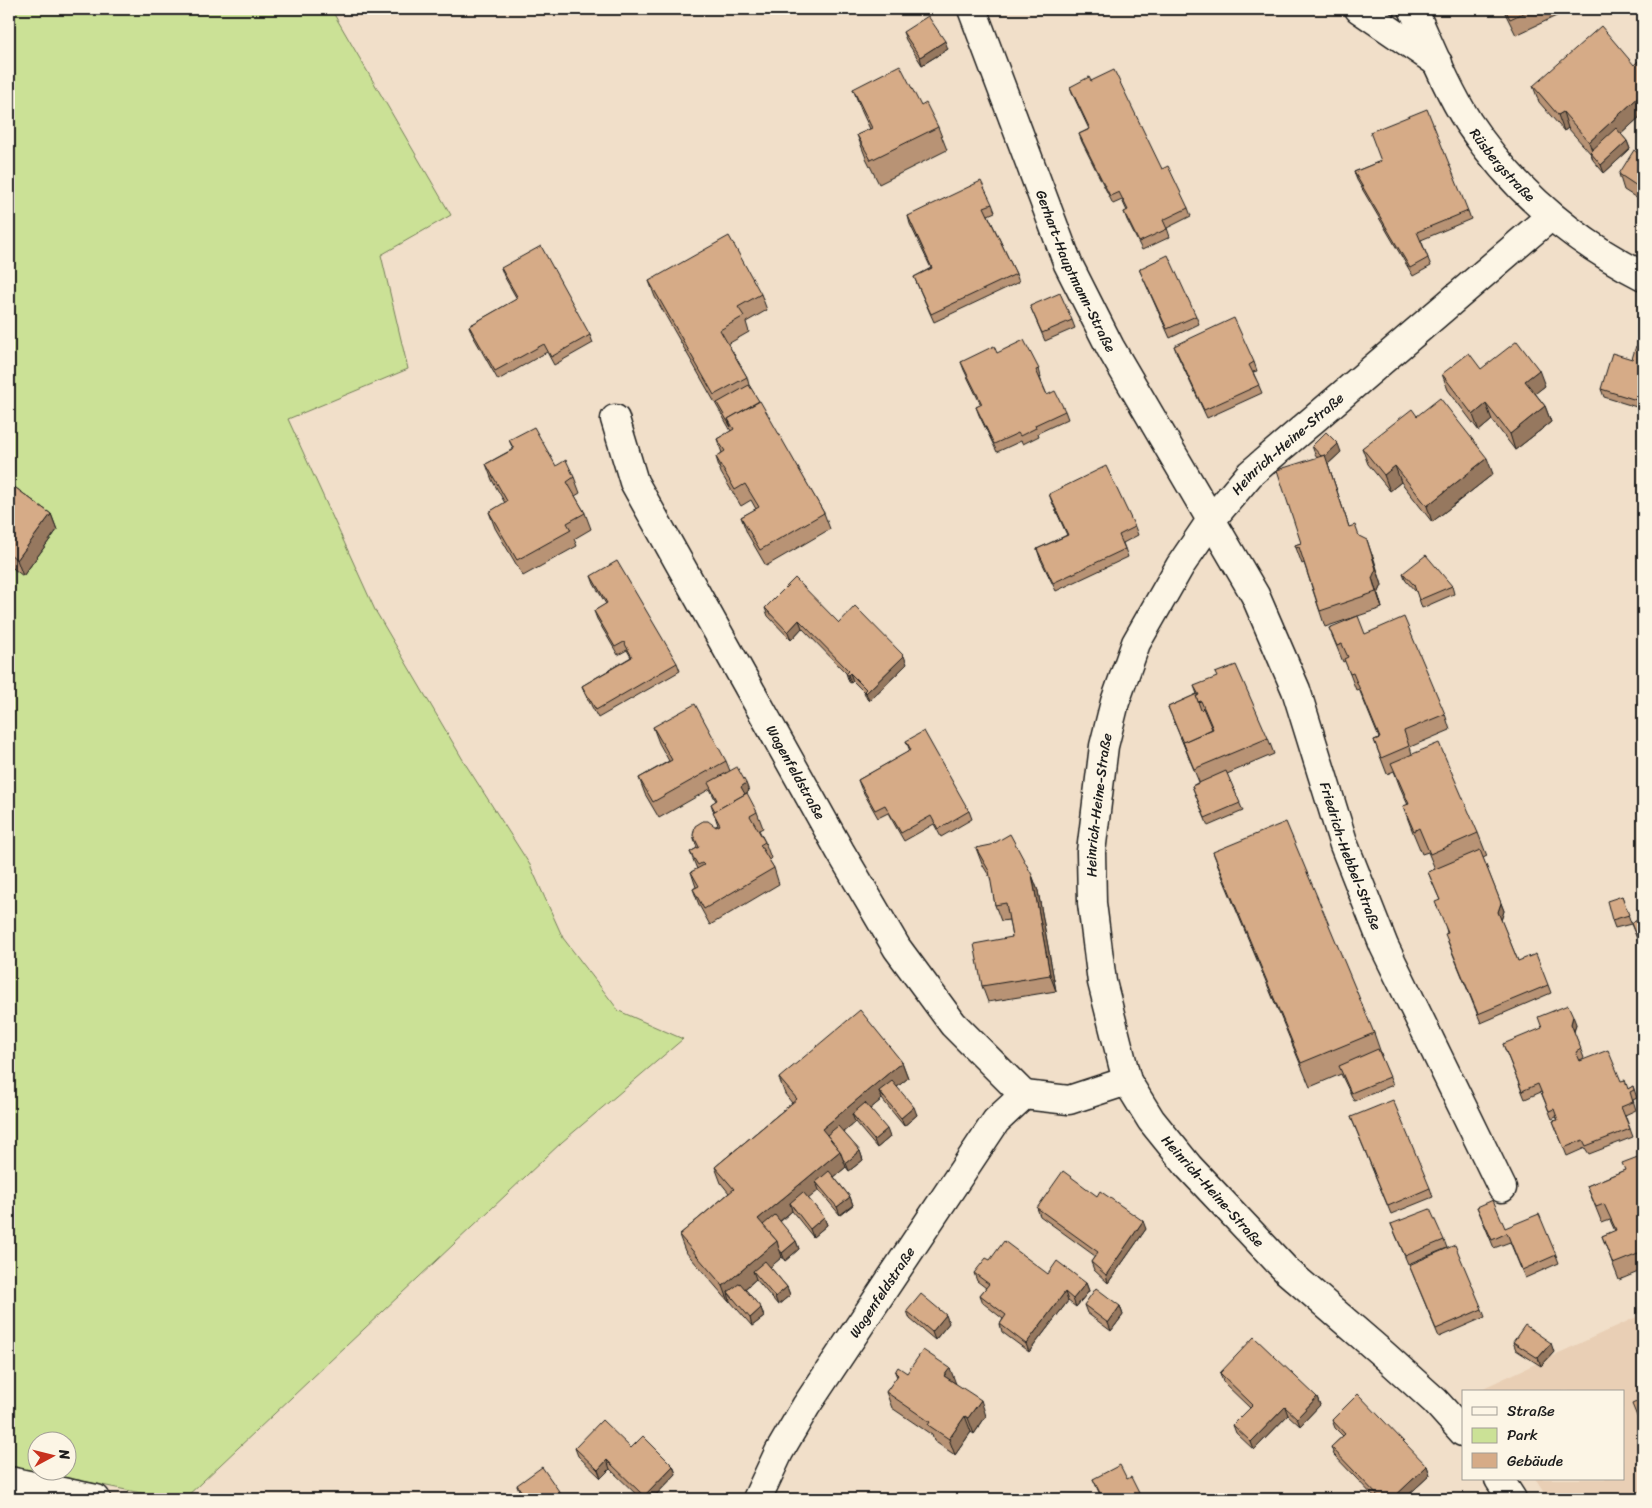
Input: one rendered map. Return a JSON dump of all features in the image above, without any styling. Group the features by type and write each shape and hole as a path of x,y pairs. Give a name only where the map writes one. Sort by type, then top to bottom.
{"street":[{"name":"Gerhart-Hauptmann-Straße","path":"972,9 1068,264 1110,347 1212,519"},
{"path":"1359,9 1438,63"},
{"name":"Rüsbergstraße","path":"1413,9 1467,120 1502,167 1551,216 1624,266 1643,276"},
{"name":"Heinrich-Heine-Straße","path":"1462,1431 1435,1401 1287,1271 1189,1167 1151,1120 1127,1081 1102,982 1092,904 1091,852 1104,746 1115,702 1136,643 1180,566 1212,519 1250,474 1551,216"},
{"name":"Wagenfeldstraße","path":"615,419 634,482 840,851 897,948 953,1024 1024,1095 996,1121 838,1358 779,1452 757,1499"},
{"name":"Friedrich-Hebbel-Straße","path":"1212,519 1255,595 1296,690 1344,844 1384,946 1502,1188"},
{"path":"1024,1095 1069,1100 1127,1081"},
{"path":"9,1480 96,1499"},
{"path":"1500,1480 1512,1499"}],"shaded area":[{"path":"1643,1314 1643,1499 1548,1499 1536,1480 1624,1480 1624,1390 1479,1390"}],"green space":[{"path":"9,9 331,9 451,215 381,255 408,369 288,419 375,610 466,765 530,865 563,938 619,1011 683,1039 562,1142 184,1499 170,1499 77,1480 78,1430 28,1430 28,1470 9,1466"}],"building":[{"path":"1505,9 1532,9 1510,19"},
{"path":"928,16 945,41 920,57 903,32"},
{"path":"1601,26 1634,65 1638,61 1643,67 1643,93 1589,142 1563,112 1558,115 1533,86"},
{"path":"900,65 921,106 926,103 938,127 871,160 857,135 872,128 853,89"},
{"path":"1114,70 1162,169 1168,166 1188,208 1163,220 1167,229 1139,242 1124,212 1128,210 1119,192 1110,196 1079,134 1090,129 1070,87 1089,77 1091,81"},
{"path":"1427,109 1468,211 1417,232 1428,258 1410,268 1354,172 1381,161 1370,132"},
{"path":"1616,128 1627,141 1601,165 1590,152"},
{"path":"1643,147 1643,190 1619,174 1634,150 1639,154"},
{"path":"981,181 992,204 984,207 1016,274 931,314 914,277 932,268 908,216"},
{"path":"729,236 761,294 738,307 744,316 720,330 747,377 714,395 649,281"},
{"path":"541,246 590,335 551,357 544,344 495,371 469,326 518,298 501,268"},
{"path":"1168,255 1196,316 1167,329 1139,269"},
{"path":"1060,293 1072,320 1042,333 1030,306"},
{"path":"1234,318 1254,362 1249,365 1259,385 1204,410 1174,346"},
{"path":"1024,340 1039,369 1036,370 1047,395 1055,391 1065,411 1035,425 1036,428 1020,436 1018,433 994,444 976,407 982,404 961,362 994,346 997,353"},
{"path":"1517,341 1539,370 1525,381 1545,406 1510,434 1486,404 1473,415 1442,374 1469,353 1481,369"},
{"path":"1636,346 1643,348 1643,402 1601,389 1612,353 1632,359"},
{"path":"749,385 759,401 728,419 731,427 717,403"},
{"path":"1440,398 1487,458 1427,506 1395,466 1384,475 1362,448 1412,409 1417,416"},
{"path":"760,401 824,513 760,550 741,517 759,507 745,484 735,490 716,457 725,451 717,439 734,429 728,419"},
{"path":"534,427 556,466 566,460 574,477 567,482 585,513 567,523 571,530 517,560 489,512 507,501 486,464 514,449 509,440"},
{"path":"1326,432 1338,444 1325,456 1321,456 1312,446"},
{"path":"1325,455 1349,527 1355,525 1359,536 1367,540 1376,569 1372,578 1376,592 1320,611 1299,547 1296,548 1295,545 1301,543 1277,470"},
{"path":"1106,466 1135,527 1119,535 1125,549 1053,583 1037,549 1068,535 1049,494"},
{"path":"9,483 51,514 17,560 9,553"},
{"path":"1426,555 1452,586 1419,600 1414,585 1403,573"},
{"path":"617,561 677,663 596,710 582,686 632,657 624,642 615,647 594,611 607,603 591,576"},
{"path":"795,578 839,623 855,606 904,656 866,693 864,691 866,689 850,673 846,674 849,671 799,620 788,632 765,608"},
{"path":"1358,616 1365,634 1404,617 1445,714 1404,731 1409,746 1381,758 1374,740 1380,738 1353,673 1350,674 1344,659 1348,657 1342,644 1337,646 1329,628"},
{"path":"1236,665 1268,738 1194,769 1183,742 1213,729 1201,701 1198,702 1196,696 1199,695 1194,686 1217,677 1215,673"},
{"path":"1197,694 1201,710 1203,708 1212,729 1183,742 1186,750 1168,707"},
{"path":"695,704 726,761 653,802 639,778 672,760 653,727"},
{"path":"924,731 969,811 938,829 931,816 901,833 885,805 875,810 858,780 911,750 906,741"},
{"path":"1439,743 1478,833 1430,854 1419,828 1414,831 1403,806 1409,804 1391,763"},
{"path":"737,767 746,783 741,787 745,794 715,811 711,804 717,800 708,783"},
{"path":"1226,771 1240,803 1205,818 1192,786"},
{"path":"747,793 757,812 750,816 765,842 760,845 774,868 704,909 693,889 699,886 691,872 704,865 702,863 698,865 690,852 699,847 693,835 695,826 703,821 708,821 716,827 720,825 713,812"},
{"path":"1286,822 1374,1033 1301,1063 1213,852"},
{"path":"1010,834 1032,875 1050,975 982,986 974,944 1012,937 1006,903 995,905 989,871 976,848 991,845"},
{"path":"1480,850 1501,903 1498,912 1518,961 1536,954 1548,985 1478,1014 1445,934 1448,933 1435,902 1440,900 1428,872"},
{"path":"1622,896 1629,915 1612,920 1607,901"},
{"path":"1643,918 1643,944 1640,945 1631,923"},
{"path":"1568,1005 1573,1016 1571,1024 1581,1049 1576,1052 1580,1061 1608,1050 1621,1081 1625,1080 1628,1089 1633,1086 1634,1090 1630,1092 1633,1102 1621,1107 1630,1129 1586,1146 1583,1140 1564,1148 1553,1121 1558,1120 1554,1109 1549,1111 1538,1084 1522,1091 1503,1044 1542,1028 1538,1017"},
{"path":"860,1010 902,1062 822,1129 840,1151 758,1219 777,1241 723,1286 679,1235 734,1189 715,1167 797,1099 779,1078"},
{"path":"1378,1049 1390,1077 1351,1093 1339,1066"},
{"path":"892,1081 914,1107 901,1118 879,1091"},
{"path":"1393,1100 1430,1188 1388,1206 1351,1117"},
{"path":"865,1103 887,1129 874,1140 852,1114"},
{"path":"838,1126 860,1151 846,1163 840,1151 827,1135"},
{"path":"1643,1155 1643,1252 1613,1264 1602,1236 1616,1230 1604,1204 1596,1207 1587,1186 1625,1170 1622,1163"},
{"path":"829,1171 850,1197 837,1207 816,1182"},
{"path":"1063,1171 1097,1196 1100,1191 1143,1221 1106,1275 1091,1262 1098,1252 1037,1208"},
{"path":"803,1192 824,1217 810,1229 790,1203"},
{"path":"1493,1200 1505,1228 1539,1214 1556,1255 1522,1270 1507,1233 1492,1240 1477,1207"},
{"path":"1430,1209 1444,1240 1405,1256 1391,1224"},
{"path":"775,1215 796,1241 782,1253 777,1241 763,1225"},
{"path":"1004,1241 1048,1274 1057,1261 1086,1283 1073,1299 1065,1292 1026,1344 1000,1324 1006,1315 980,1295 989,1284 974,1273 986,1258 990,1260"},
{"path":"1455,1245 1482,1309 1436,1329 1409,1265"},
{"path":"765,1261 787,1287 775,1297 753,1271"},
{"path":"740,1283 761,1308 750,1318 728,1292"},
{"path":"1096,1288 1120,1306 1108,1323 1084,1305"},
{"path":"921,1294 946,1315 932,1332 907,1311"},
{"path":"1525,1325 1551,1343 1538,1358 1513,1342"},
{"path":"1254,1337 1317,1397 1297,1418 1285,1407 1251,1442 1233,1425 1253,1405 1220,1373"},
{"path":"923,1350 950,1368 944,1376 981,1400 968,1418 965,1416 949,1439 928,1425 930,1422 886,1392 898,1375 895,1372 898,1367 907,1373"},
{"path":"1358,1394 1427,1466 1392,1499 1381,1499 1331,1447 1345,1434 1332,1420"},
{"path":"1643,1399 1643,1431 1632,1404"},
{"path":"602,1420 631,1448 643,1436 673,1466 644,1496 607,1460 598,1470 575,1448"},
{"path":"1120,1465 1127,1479 1131,1477 1142,1499 1103,1499 1093,1479"},
{"path":"542,1467 561,1494 553,1499 527,1499 517,1485"}]}
